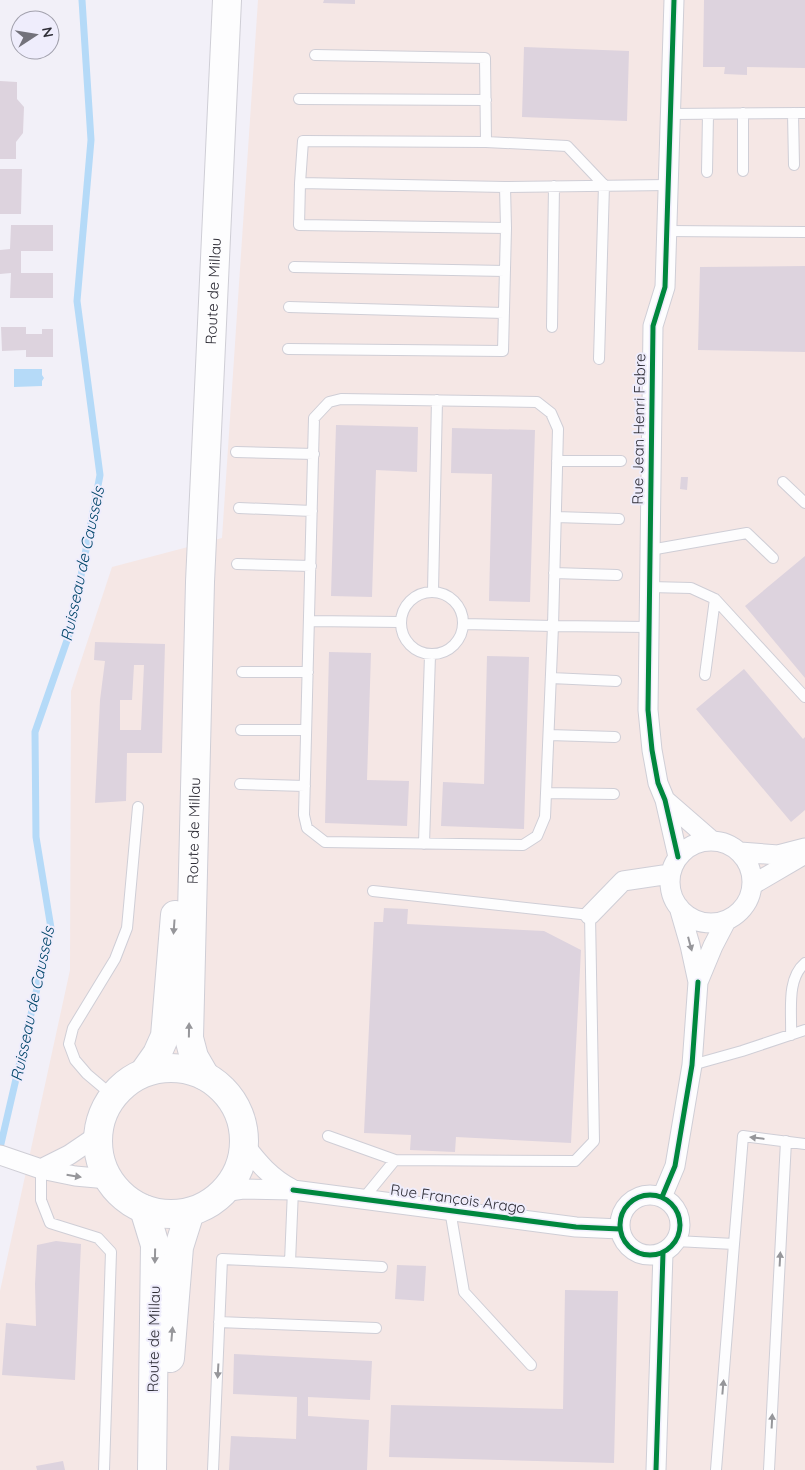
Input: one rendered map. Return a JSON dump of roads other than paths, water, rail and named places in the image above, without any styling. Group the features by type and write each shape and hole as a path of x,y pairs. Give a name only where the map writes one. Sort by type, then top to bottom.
{"main road":[{"name":"Route de Millau","path":"205,1076 194,1057 189,1038 200,582 227,0"},
{"name":"Route de Millau","path":"145,1071 157,1054 166,1036 200,582"},
{"path":"165,1067 186,1069 205,1076 222,1088 234,1104 242,1123 244,1144 241,1162 234,1178 223,1192 208,1204 190,1212 167,1214 144,1209 124,1197 108,1179 99,1158 97,1136 102,1113 113,1096 128,1080 145,1071 165,1067"},
{"name":"Route de Millau","path":"144,1209 155,1245 152,1470"},
{"name":"Route de Millau","path":"161,1470 179,1247 190,1212"}],"street":[{"name":"Rue Jean Henri Fabre","path":"674,0 665,287 653,326 648,710 658,783 666,800 678,857"},
{"name":"Rue Jean Henri Fabre","path":"666,800 711,840"},
{"path":"662,1197 675,1166 692,1065 698,982 690,945 670,886 670,874 678,857 689,846 700,842 711,840 723,842 740,852 750,866 753,879 751,892 746,904 737,914 726,921 700,922 688,916 678,907"},
{"path":"740,852 778,855 805,848"},
{"path":"752,886 805,854"},
{"path":"590,916 623,881 670,874"},
{"path":"698,982 726,921"},
{"path":"41,1169 69,1155 97,1136"},
{"path":"244,1144 260,1166 279,1182 293,1190"},
{"path":"6,1157 41,1169 75,1176 108,1179"},
{"name":"Rue François Arago","path":"223,1192 242,1189 293,1190 576,1227 620,1229"},
{"path":"653,1194 662,1197 671,1202 678,1211 680,1232 670,1247 654,1255 644,1255 636,1252 628,1246 620,1229 623,1211 628,1204 644,1195 653,1194"},
{"path":"656,1470 670,1247"}],"lane":[{"path":"315,56 485,58 486,142"},
{"path":"299,99 486,100"},
{"path":"793,113 794,165"},
{"path":"671,114 805,113"},
{"path":"707,172 708,114"},
{"path":"743,114 743,171"},
{"path":"506,228 299,225 303,141 486,142 567,146 604,185 599,359"},
{"path":"300,184 505,187 668,186"},
{"path":"552,327 554,186"},
{"path":"288,349 503,351 505,187"},
{"path":"667,231 805,232"},
{"path":"294,267 505,271"},
{"path":"289,308 504,312"},
{"path":"341,399 437,400 537,402 551,413 558,429 546,817 537,836 523,845 325,842 306,828 304,815 314,418 329,402 341,399"},
{"path":"433,591 437,400"},
{"path":"236,452 314,454"},
{"path":"557,461 621,461"},
{"path":"783,482 805,502"},
{"path":"239,508 312,510"},
{"path":"556,517 620,519"},
{"path":"650,550 747,533 773,558"},
{"path":"237,564 310,566"},
{"path":"554,572 617,575"},
{"path":"650,587 691,588 715,599 805,697"},
{"path":"433,591 449,596 460,608 464,624 459,640 447,652 430,655 415,650 404,638 400,622 405,606 417,595 433,591"},
{"path":"705,675 715,599"},
{"path":"309,621 400,622"},
{"path":"464,624 649,627"},
{"path":"424,844 430,655"},
{"path":"242,672 308,672"},
{"path":"551,678 616,681"},
{"path":"241,730 306,730"},
{"path":"549,735 615,737"},
{"path":"240,784 305,786"},
{"path":"546,793 614,794"},
{"path":"113,1096 87,1074 75,1060 69,1044 73,1028 115,959 128,928 138,807"},
{"path":"328,1136 395,1160 575,1161 594,1140 590,916 372,891"},
{"path":"791,1035 792,985 798,969 805,963"},
{"path":"692,1065 805,1030"},
{"path":"716,1470 743,1136 805,1144"},
{"path":"769,1470 786,1141"},
{"path":"363,1199 395,1160"},
{"path":"41,1169 41,1200 50,1222 98,1238 111,1252 104,1470"},
{"path":"290,1262 293,1190"},
{"path":"450,1210 464,1292 531,1365"},
{"path":"670,1247 734,1244"},
{"path":"213,1470 222,1259 382,1267"},
{"path":"219,1322 376,1328"}],"water":[{"path":"14,369 42,369 44,378 42,386 14,387"}],"waterway":[{"name":"Ruisseau de Caussels","path":"0,1148 51,928 36,837 35,732 71,629 100,475 77,301 91,140 82,0"}]}
